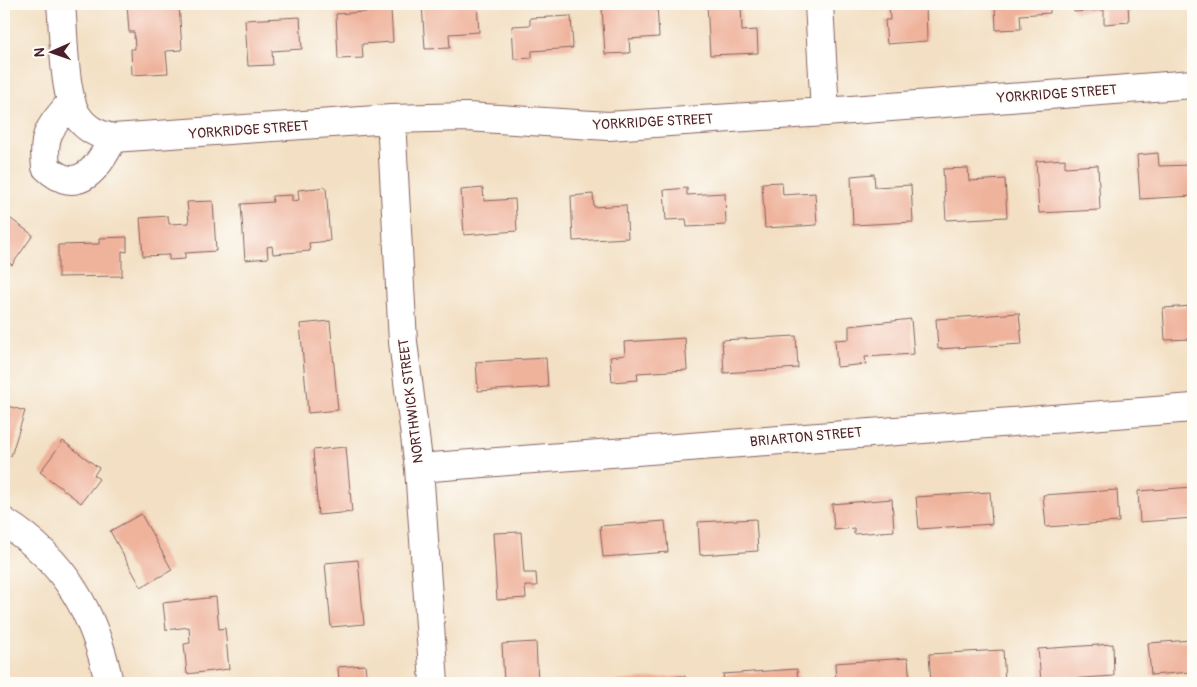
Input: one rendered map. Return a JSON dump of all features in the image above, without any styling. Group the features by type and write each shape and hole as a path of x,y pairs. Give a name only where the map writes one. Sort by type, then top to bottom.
{"street":[{"name":"YORKRIDGE STREET","path":"62,4 71,102 78,118 89,128 100,135 114,138 391,119 485,118 608,126 825,112 1193,84"},
{"path":"819,4 825,112"},
{"path":"71,102 50,128 43,145 46,168 57,178 74,180 87,177 102,160 114,138"},
{"name":"NORTHWICK STREET","path":"391,119 403,342 419,468 434,683"},
{"name":"BRIARTON STREET","path":"419,468 1193,408"},
{"path":"4,522 30,540 71,585 95,630 109,683"}],"building":[{"path":"127,4 179,4 182,50 166,51 168,73 132,75 131,49 135,49 134,32 129,32"},
{"path":"422,4 477,4 479,32 449,34 450,48 425,49"},
{"path":"707,4 741,4 742,31 757,30 758,53 710,55"},
{"path":"889,4 926,4 927,41 887,44 885,20 890,20"},
{"path":"995,4 1050,4 1050,13 1020,15 1021,29 996,30"},
{"path":"1073,4 1128,4 1129,22 1104,24 1104,10 1074,12"},
{"path":"657,5 659,37 629,39 630,53 605,54 602,8"},
{"path":"391,10 393,42 362,44 363,58 338,59 336,14"},
{"path":"571,16 573,48 532,51 532,58 514,59 512,26 530,25 530,18"},
{"path":"300,17 302,49 272,51 273,65 248,66 245,20"},
{"path":"1158,153 1159,166 1192,165 1193,196 1140,199 1137,155"},
{"path":"1065,159 1065,167 1098,165 1100,210 1039,213 1036,161"},
{"path":"968,168 969,181 1005,179 1007,217 946,220 943,169"},
{"path":"874,174 875,187 911,185 913,222 853,225 851,176"},
{"path":"782,182 783,195 815,193 817,225 765,228 762,183"},
{"path":"326,187 330,241 309,243 310,251 273,254 272,246 267,247 268,258 245,260 241,204 273,202 272,196 292,195 292,201 299,200 298,190"},
{"path":"483,188 484,201 515,199 517,231 464,235 461,190"},
{"path":"687,188 687,195 725,193 726,225 687,227 686,219 666,220 664,190"},
{"path":"593,194 594,207 626,205 628,238 573,241 571,196"},
{"path":"213,201 216,251 185,253 185,259 169,260 169,255 143,256 140,218 168,216 169,224 189,223 187,202"},
{"path":"4,214 33,235 12,265 4,259"},
{"path":"127,237 127,252 122,251 122,276 58,277 58,245 99,244 99,238"},
{"path":"1193,306 1193,339 1165,340 1163,308"},
{"path":"1019,313 1022,344 938,349 936,319"},
{"path":"911,319 914,354 865,357 866,364 837,367 835,340 849,339 849,326"},
{"path":"330,321 338,410 308,413 300,324"},
{"path":"796,336 798,368 724,373 722,340"},
{"path":"685,338 687,370 637,373 638,380 612,382 610,357 625,355 624,342"},
{"path":"546,358 548,387 478,391 476,362"},
{"path":"4,405 25,411 11,456 4,454"},
{"path":"63,441 99,468 94,475 99,479 81,503 40,472"},
{"path":"346,447 352,512 318,515 313,450"},
{"path":"1193,487 1193,518 1140,522 1138,491"},
{"path":"1117,490 1119,522 1046,527 1043,495"},
{"path":"990,492 992,524 919,529 916,497"},
{"path":"892,499 894,531 854,534 854,528 834,530 832,504"},
{"path":"141,514 172,570 141,587 110,531"},
{"path":"756,519 758,551 700,555 698,522"},
{"path":"665,521 668,552 603,557 600,526"},
{"path":"521,532 524,573 536,573 537,586 525,586 526,598 497,600 493,533"},
{"path":"358,560 364,624 331,627 325,563"},
{"path":"216,597 219,629 225,628 229,669 187,674 184,644 190,643 189,627 166,630 163,603"},
{"path":"1193,640 1193,672 1151,675 1148,643"},
{"path":"536,642 538,683 504,683 502,644"},
{"path":"1113,644 1114,676 1041,681 1038,649"},
{"path":"1003,650 1005,682 931,683 929,654"},
{"path":"908,658 910,683 836,683 835,663"},
{"path":"365,665 367,683 339,683 338,667"},
{"path":"797,669 798,683 724,683 723,674"},
{"path":"685,676 686,683 611,683 611,681"}]}
